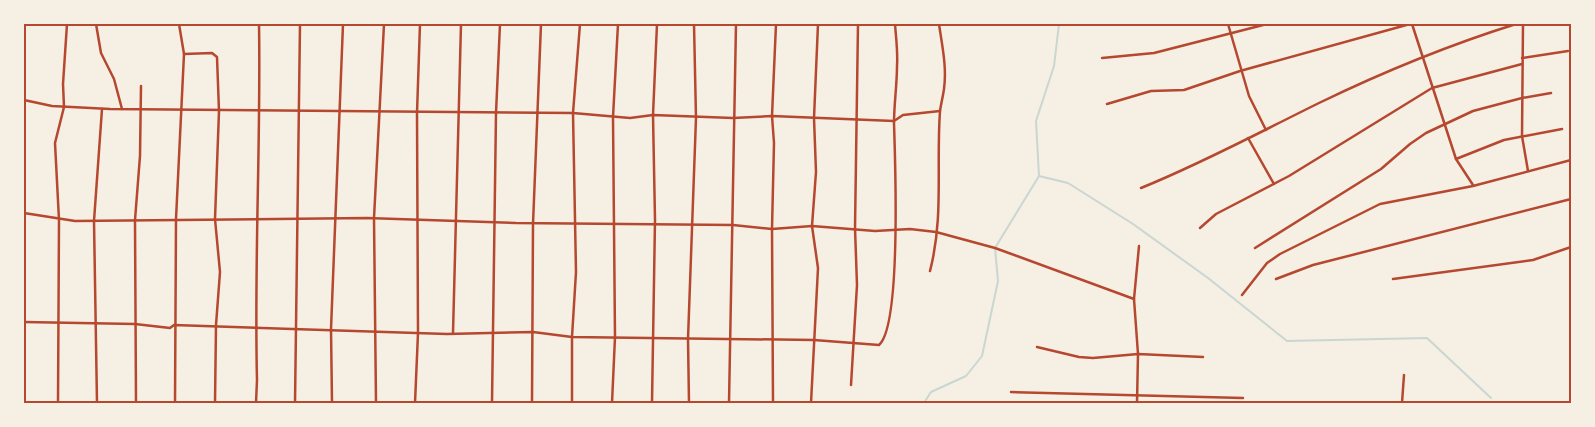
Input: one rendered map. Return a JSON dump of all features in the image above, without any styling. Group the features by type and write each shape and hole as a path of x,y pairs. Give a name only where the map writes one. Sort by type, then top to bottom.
{"street":[{"path":"58,403 59,220 55,143 64,107 63,84 67,24"},
{"path":"96,24 101,53 114,79 122,109"},
{"path":"175,403 176,220 184,54 178,24"},
{"path":"256,403 256,218 261,111 259,24"},
{"path":"295,403 300,24"},
{"path":"332,403 331,329 343,24"},
{"path":"376,403 374,218 384,24"},
{"path":"415,403 418,333 416,220 420,24"},
{"path":"453,333 461,24"},
{"path":"492,403 491,334 500,24"},
{"path":"532,403 533,224 541,24"},
{"path":"572,403 572,337 576,272 573,224 573,113 580,24"},
{"path":"612,403 615,337 614,117 618,24"},
{"path":"652,403 655,220 653,115 657,24"},
{"path":"689,403 688,339 696,118 694,24"},
{"path":"729,403 732,339 733,118 736,24"},
{"path":"773,403 772,229 774,143 772,116 776,24"},
{"path":"811,403 818,268 812,226 816,172 814,118 818,24"},
{"path":"851,385 852,343 857,285 855,228 858,24"},
{"path":"24,322 135,324 170,328 174,325 216,325 256,329 331,329 418,333 491,334 533,332 572,337 814,340 876,346 882,343 896,261 897,182 894,121 898,64 895,24"},
{"path":"930,272 935,252 940,209 940,110 945,66 939,24"},
{"path":"1228,24 1248,96 1266,130"},
{"path":"1102,58 1154,52 1231,35 1267,24"},
{"path":"1107,104 1151,91 1184,90 1240,71 1411,24 1456,159 1473,186"},
{"path":"1141,188 1192,167 1320,102 1421,57 1472,37 1516,24"},
{"path":"1523,24 1522,136 1528,171"},
{"path":"1522,58 1568,51"},
{"path":"184,54 212,52 216,55 219,111 215,219 220,272 216,325 215,403"},
{"path":"1200,228 1216,214 1274,184 1432,88 1522,64"},
{"path":"136,403 135,220 141,86"},
{"path":"24,88 24,134"},
{"path":"1255,248 1381,169 1410,144 1445,124 1473,111 1522,98 1551,93"},
{"path":"24,100 64,107 141,110 573,113 630,118 653,115 696,118 772,116 894,121 903,115 940,110"},
{"path":"97,403 94,221 102,109"},
{"path":"1456,159 1490,144 1562,129"},
{"path":"1248,138 1274,184"},
{"path":"1242,295 1267,264 1280,254 1380,204 1473,186 1571,160"},
{"path":"1276,278 1313,265 1571,199"},
{"path":"24,213 59,220 94,221 374,218 533,224 654,223 734,225 772,229 812,226 876,231 936,232 995,248 1134,299"},
{"path":"1137,403 1138,354 1134,299 1139,246"},
{"path":"1393,279 1533,260 1571,247"},
{"path":"1037,346 1079,357 1138,354 1203,357"},
{"path":"1402,403 1404,375"},
{"path":"1011,392 1024,394 1069,392 1243,398"}],"waterway":[{"path":"924,403 931,392 966,376 982,356 998,281 995,248 1039,176 1036,121 1054,66 1059,24"},
{"path":"1039,176 1068,183 1133,224 1208,278 1287,341 1427,338 1491,398"}]}
